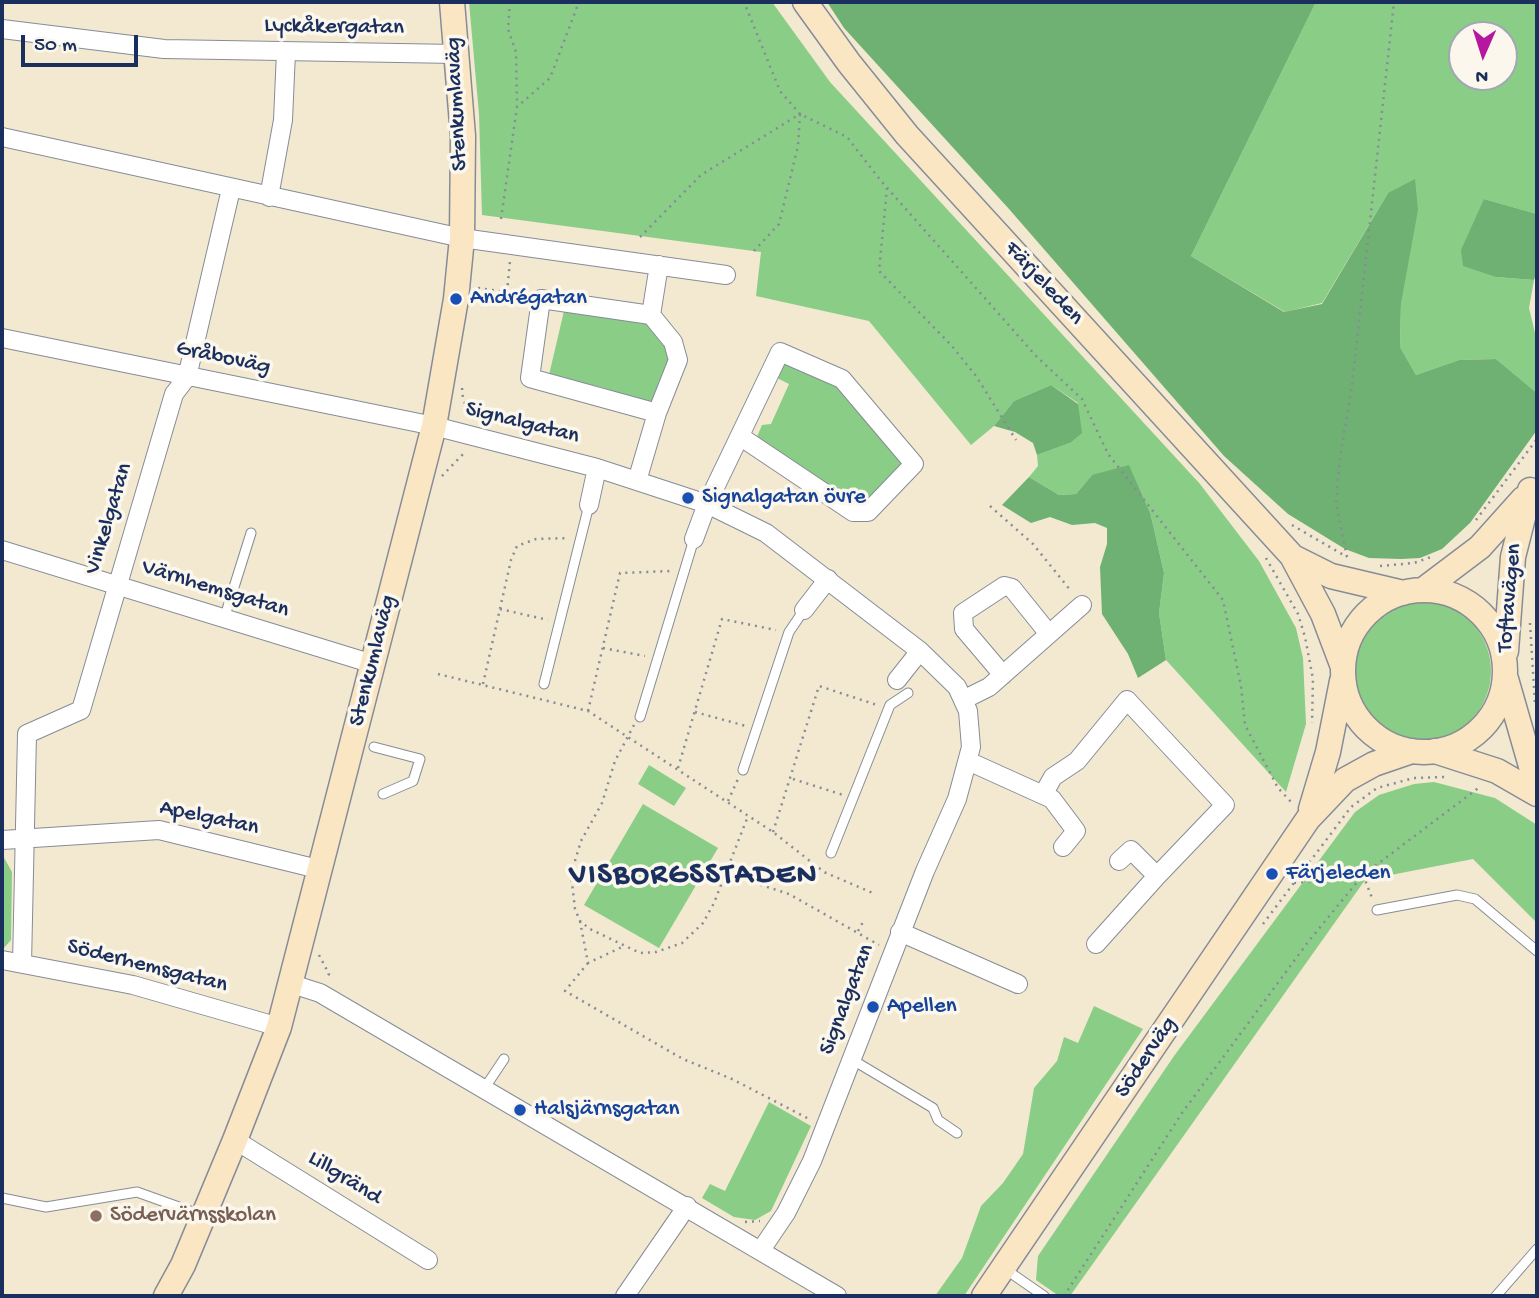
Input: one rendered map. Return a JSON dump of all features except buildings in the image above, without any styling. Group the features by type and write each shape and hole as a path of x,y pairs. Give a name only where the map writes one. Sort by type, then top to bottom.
{"main road":[{"name":"Stenkumlaväg","path":"166,1296 183,1265 279,1027 322,870 434,426 462,238 463,136 452,2"},
{"name":"Färjeleden","path":"805,2 907,135 1278,527 1323,614 1343,671"},
{"name":"Toftavägen","path":"1413,591 1480,547 1534,484"},
{"name":"Toftavägen","path":"1505,670 1513,557 1534,484"},
{"name":"Färjeleden","path":"1293,556 1331,576 1413,591"},
{"path":"1537,787 1495,632 1479,611 1457,597 1413,591 1384,600 1361,620 1350,637 1343,671 1349,702 1365,726 1388,743 1423,751 1537,794"},
{"path":"1423,751 1462,743 1484,726 1499,703 1505,670"},
{"name":"Söderväg","path":"1308,820 1328,752 1343,671"},
{"name":"Söderväg","path":"984,1296 1308,820 1345,780 1374,764 1423,751"}],"street":[{"name":"Lyckåkergatan","path":"2,29 164,49 457,54"},
{"path":"269,197 283,120 286,52"},
{"path":"2,137 462,238 726,275"},
{"name":"Vinkelgatan","path":"26,837 27,734 81,710 115,585 174,394 187,377 231,189"},
{"path":"651,315 659,265"},
{"path":"541,299 651,315 673,342 678,360 657,413 637,481"},
{"name":"Signalgatan","path":"541,299 530,378 657,413"},
{"name":"Gråboväg","path":"2,338 434,426"},
{"path":"694,539 707,504 780,352 842,379 914,464 868,512 853,512 741,437"},
{"name":"Signalgatan","path":"434,426 597,468 707,504 766,533 920,651 957,688 963,700 971,729 968,761 957,799 900,932 812,1161 786,1213 761,1250"},
{"name":"Signalgatan","path":"589,505 597,468"},
{"name":"Värnhemsgatan","path":"2,550 373,664"},
{"path":"804,610 828,579"},
{"path":"1003,675 964,629 963,613 1004,586 1012,588 1049,634"},
{"path":"963,700 989,687 1082,605"},
{"path":"903,687 920,651"},
{"path":"1044,793 1053,777 1077,761 1126,700 1225,805 1096,944"},
{"path":"968,761 1044,793 1052,799 1076,831 1063,847"},
{"name":"Apelgatan","path":"2,840 159,830 322,870"},
{"path":"22,964 26,837"},
{"path":"1119,861 1130,850 1157,876"},
{"path":"900,932 1018,984"},
{"name":"Söderhemsgatan","path":"2,960 133,985 279,1027"},
{"path":"292,984 320,993 837,1296"},
{"name":"Lillgränd","path":"235,1140 428,1260"},
{"path":"625,1296 687,1206"}],"lane":[{"name":"Signalgatan","path":"544,684 562,623 589,505"},
{"path":"224,618 251,533"},
{"path":"640,717 694,539"},
{"path":"743,770 789,632 804,610"},
{"path":"831,853 889,709 903,687"},
{"path":"374,747 420,759 413,781 383,794"},
{"path":"1377,910 1457,895 1475,900 1537,951"},
{"path":"484,1089 504,1059"},
{"path":"850,1059 933,1108 938,1120 957,1133"},
{"path":"2,1198 46,1207 137,1192 160,1197 202,1216"},
{"path":"1496,1296 1537,1249"},
{"path":"1004,1268 1044,1296"}],"path":[{"path":"501,219 517,107 516,52 508,30 510,2"},
{"path":"517,107 550,78 579,2"},
{"path":"744,2 780,91 800,114 847,137 887,188 1037,357 1082,399 1108,454 1223,600 1241,687 1245,725 1278,788 1293,804 1296,793"},
{"path":"1347,557 1336,503 1340,457 1352,386 1394,2"},
{"path":"640,237 701,175 800,114"},
{"path":"754,251 779,224 798,146 800,114"},
{"path":"887,188 879,271 952,346 976,376 1016,440"},
{"path":"507,292 512,245"},
{"path":"457,285 541,299"},
{"path":"1537,291 1537,313"},
{"path":"1469,528 1537,439"},
{"path":"990,506 1033,544 1082,605"},
{"path":"1311,734 1313,705 1309,655 1298,614 1264,554 1278,527 1356,561"},
{"path":"483,684 499,609 517,546 537,539 581,537"},
{"path":"1372,565 1406,565 1439,554"},
{"path":"587,712 620,573 684,571"},
{"path":"499,609 562,623"},
{"path":"678,768 722,619 789,632"},
{"path":"603,648 658,658"},
{"path":"439,674 587,712 626,734 773,832 824,872 875,894"},
{"path":"773,832 819,686 889,709"},
{"path":"695,712 756,729"},
{"path":"587,963 580,921 571,894 571,874 581,841 602,803 626,734"},
{"path":"727,801 743,770"},
{"path":"1270,915 1331,830 1365,796 1377,788 1414,778 1447,777"},
{"path":"792,778 853,799"},
{"path":"1474,783 1489,778"},
{"path":"1064,1296 1182,1113 1308,942 1363,875 1489,778"},
{"path":"580,921 622,947 640,953 656,952 682,943 703,923 727,874 748,816"},
{"path":"727,874 789,894 883,947"},
{"path":"1293,883 1363,875"},
{"path":"1363,875 1377,910"},
{"path":"858,931 863,922"},
{"path":"622,947 587,963 565,991 683,1059 732,1079 814,1122"},
{"path":"329,974 333,979"},
{"path":"736,1220 752,1222 765,1219"}],"green space":[{"path":"469,2 772,2 830,82 1200,484 1259,561 1296,628 1303,658 1306,724 1286,792 1166,660 1159,613 1164,573 1151,516 1092,475 1076,494 1059,495 1029,477 1038,466 1037,455 1070,443 1078,403 1051,385 1014,401 994,426 971,445 869,321 756,296 761,252 482,215 479,114"},
{"path":"827,2 1316,2 1191,256 1284,312 1322,304 1388,193 1415,179 1418,210 1401,303 1400,347 1416,375 1459,360 1496,359 1537,393 1537,430 1470,523 1442,549 1420,558 1401,559 1369,558 1345,549 1288,514 1224,456 1009,209 844,28"},
{"path":"1316,2 1537,2 1537,214 1484,199 1496,277 1534,280 1529,308 1537,341 1537,393 1496,359 1459,360 1416,375 1400,347 1401,303 1388,193 1322,303 1285,312 1191,256"},
{"path":"1484,199 1537,214 1537,272 1534,280 1496,277 1463,266 1461,250"},
{"path":"564,311 646,320 668,344 672,359 653,405 601,387 549,375"},
{"path":"784,363 836,386 905,464 868,501 853,501 756,439 762,425 771,424 789,384 777,378"},
{"path":"1051,385 1078,404 1082,433 1070,443 1037,455 1033,443 1015,432 994,426 1014,401"},
{"path":"1129,465 1151,516 1164,573 1159,613 1166,660 1138,678 1128,654 1102,614 1100,567 1107,544 1107,528 1095,523 1072,525 1050,517 1031,523 1002,505 1029,477 1059,495 1076,494 1092,475"},
{"path":"1421,601 1448,607 1470,622 1485,644 1491,671 1485,698 1470,720 1448,735 1421,741 1394,735 1372,720 1357,698 1351,671 1357,644 1372,622 1394,607"},
{"path":"649,765 686,788 674,806 638,784"},
{"path":"1434,782 1495,798 1537,825 1537,923 1473,859 1365,880 1070,1296 1059,1296 1036,1280 1038,1256 1174,1056 1355,812 1379,795 1414,784"},
{"path":"643,804 718,848 659,948 584,905"},
{"path":"2,854 12,872 11,940 2,950"},
{"path":"1094,1006 1143,1029 964,1296 935,1296 962,1258 981,1206 1003,1183 1023,1154 1034,1088 1057,1061 1064,1037 1078,1043"},
{"path":"769,1102 811,1126 771,1211 755,1220 734,1217 702,1198 710,1184 725,1191"}],"place":[{"name":"Andrégatan","path":"456,299"},
{"name":"Signalgatan övre","path":"688,498"},
{"name":"Färjeleden","path":"1272,874"},
{"name":"Apellen","path":"873,1007"},
{"name":"Halsjärnsgatan","path":"520,1110"},
{"name":"Södervärnsskolan","path":"96,1216"}],"district":[{"name":"VISBORGSSTADEN","path":"694,877"}]}
